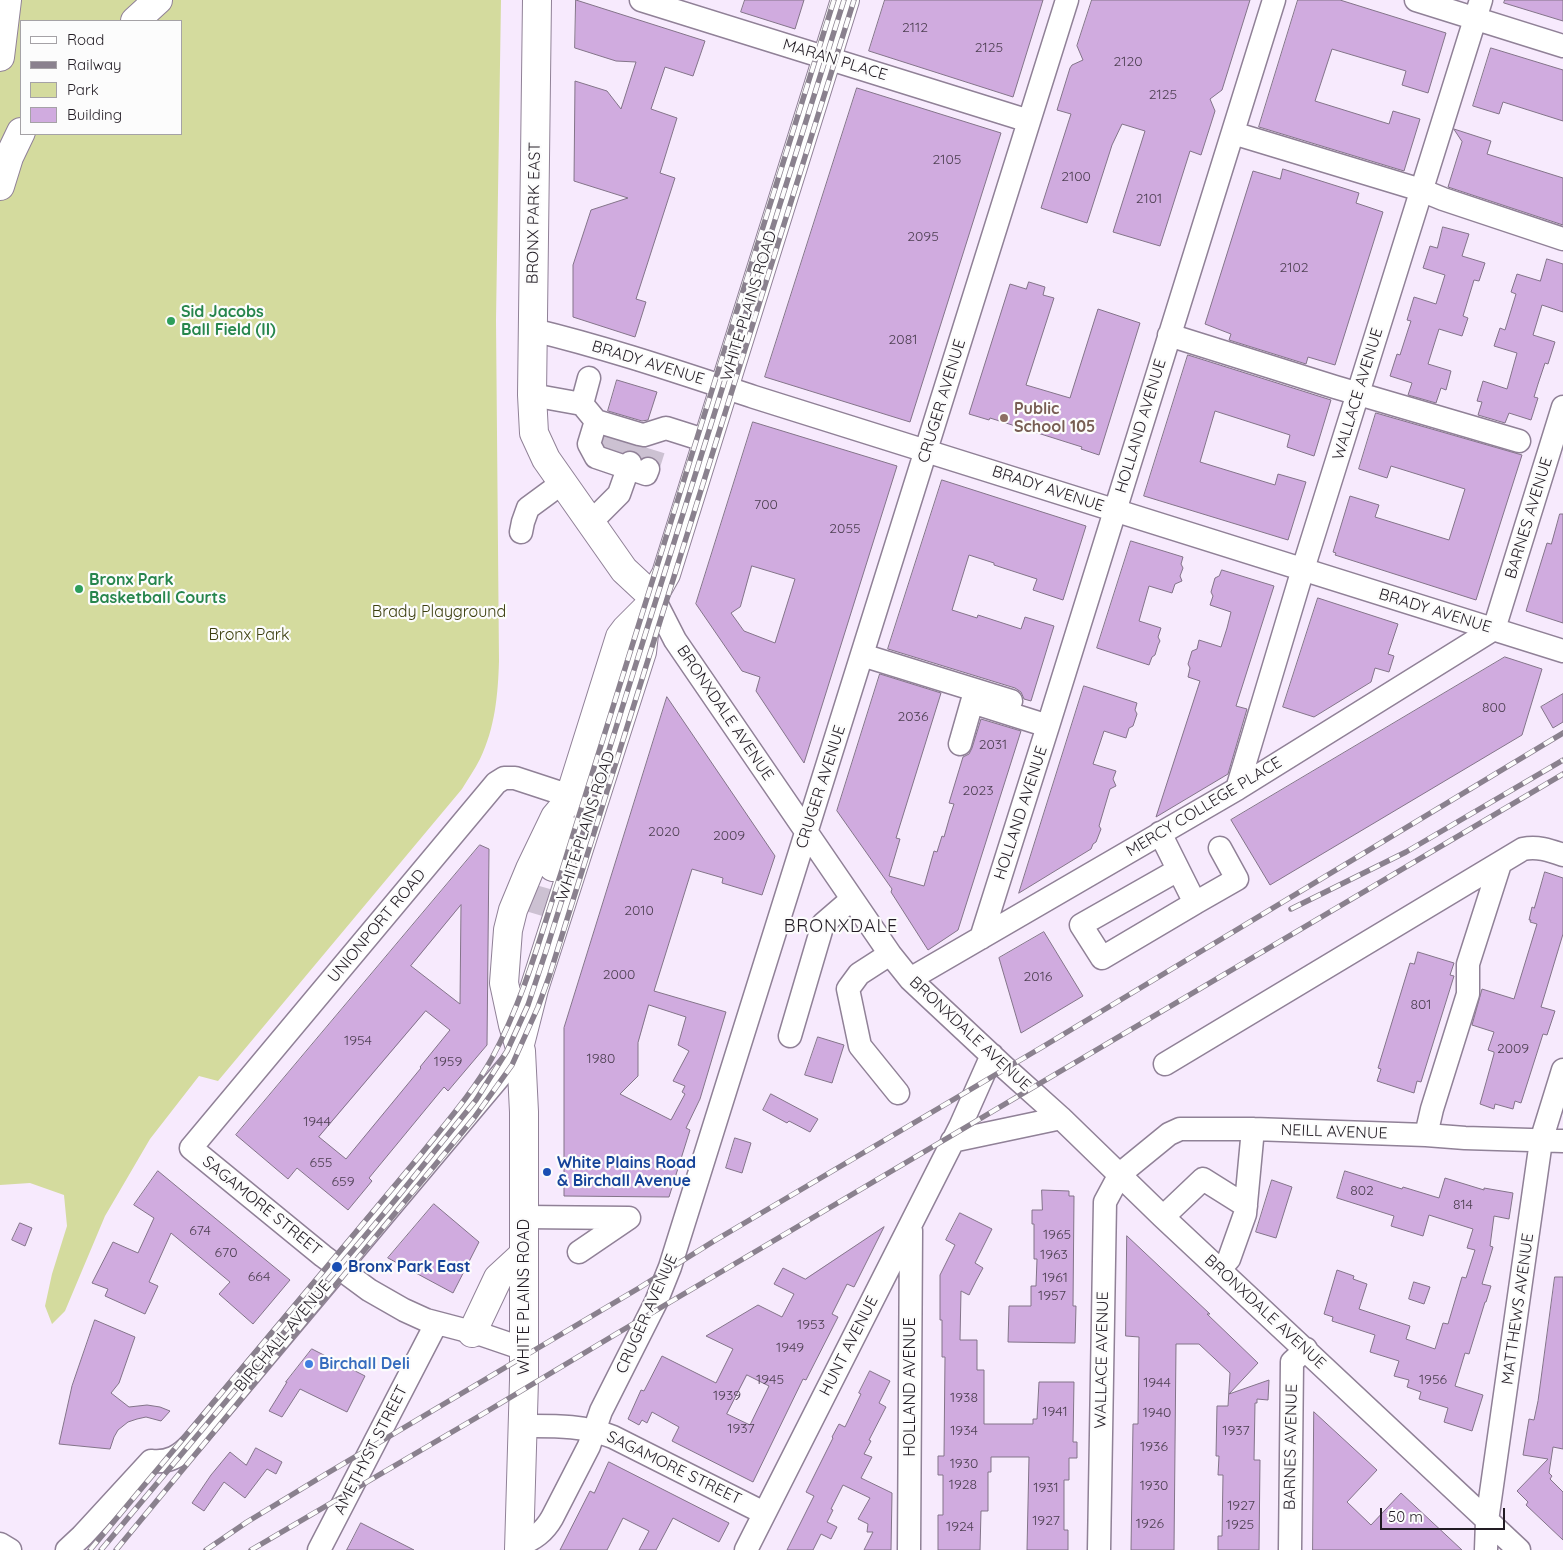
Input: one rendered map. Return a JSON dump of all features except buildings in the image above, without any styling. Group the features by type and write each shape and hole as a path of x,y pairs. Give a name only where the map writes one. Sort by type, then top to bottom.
{"main road":[{"path":"0,57 7,0"},
{"path":"137,20 158,0"},
{"name":"BRONX PARK EAST","path":"532,426 537,0"},
{"name":"WHITE PLAINS ROAD","path":"554,868 576,801 642,652 650,602 666,574 845,0"},
{"path":"0,186 9,157 20,134"},
{"name":"BRONXDALE AVENUE","path":"532,426 540,449 562,483 624,570 650,602"},
{"name":"WHITE PLAINS ROAD","path":"518,1040 534,989 576,801"},
{"name":"WHITE PLAINS ROAD","path":"518,1040 504,983 508,930 513,910 530,869 555,817 576,801"},
{"name":"WHITE PLAINS ROAD","path":"519,1548 524,1349 524,1112 518,1040 522,967 539,915"},
{"path":"472,1332 498,1278 524,1254"}],"street":[{"name":"MARAN PLACE","path":"641,0 1029,121"},
{"name":"CRUGER AVENUE","path":"519,1548 548,1525 582,1461 602,1411 656,1302 670,1268 1067,0"},
{"name":"HOLLAND AVENUE","path":"981,938 1274,0"},
{"path":"1416,0 1478,9 1563,46"},
{"name":"WALLACE AVENUE","path":"1237,789 1303,569 1478,9"},
{"path":"1233,133 1421,190 1563,238"},
{"name":"BRADY AVENUE","path":"533,330 583,343 1563,651"},
{"path":"1170,335 1518,441"},
{"path":"589,378 620,444 619,494 591,522"},
{"path":"532,395 620,444 666,428 707,441"},
{"name":"BARNES AVENUE","path":"1494,629 1563,406"},
{"path":"521,532 528,508 562,483"},
{"name":"BRONXDALE AVENUE","path":"650,602 852,899 890,954 910,979 1061,1118 1163,1217 1519,1550"},
{"name":"MERCY COLLEGE PLACE","path":"910,979 1237,789 1494,629"},
{"path":"862,655 1011,701"},
{"path":"960,744 972,702 1048,726"},
{"name":"UNIONPORT ROAD","path":"191,1148 496,783 509,777 576,801"},
{"path":"1160,833 1195,903"},
{"path":"1178,870 1081,925 1102,958 1237,879 1220,848"},
{"path":"1165,1064 1523,849 1541,848 1563,855"},
{"path":"1426,1135 1432,1109 1468,994 1468,964 1500,864"},
{"path":"790,1036 823,924 852,899"},
{"path":"890,954 859,974 848,989 860,1046 898,1093"},
{"name":"BIRCHALL AVENUE","path":"67,1550 151,1461 168,1461 175,1458 192,1443 339,1269 518,1040"},
{"name":"HUNT AVENUE","path":"746,1550 911,1225 992,1056"},
{"name":"MATTHEWS AVENUE","path":"1486,1550 1487,1521 1563,1070"},
{"path":"952,1141 1061,1118"},
{"name":"NEILL AVENUE","path":"1120,1174 1169,1134 1180,1129 1253,1129 1552,1141"},
{"path":"1220,1269 1229,1259 1245,1214 1253,1129"},
{"name":"SAGAMORE STREET","path":"191,1148 339,1269 369,1290 404,1310 436,1324 472,1332 524,1349"},
{"name":"WALLACE AVENUE","path":"1099,1550 1104,1202 1120,1174"},
{"path":"1163,1217 1203,1179 1246,1206"},
{"path":"524,1217 629,1218 579,1252"},
{"name":"HOLLAND AVENUE","path":"909,1550 911,1225"},
{"name":"AMETHYST STREET","path":"319,1550 436,1324"},
{"name":"BARNES AVENUE","path":"1290,1550 1292,1362 1306,1349"},
{"name":"SAGAMORE STREET","path":"523,1426 575,1427 613,1437 764,1513"},
{"path":"0,1544 10,1550"}],"green space":[{"name":"Bronx Park","path":"0,0 501,0 496,320 499,661 495,711 485,747 478,763 462,789 218,1081 199,1076 150,1139 105,1216 65,1311 52,1324 45,1306 52,1274 67,1226 64,1195 30,1183 0,1185"}],"tunnel":[{"path":"598,452 604,434"},
{"path":"614,457 619,439"},
{"path":"630,463 636,444"},
{"path":"648,469 654,450"},
{"path":"539,915 553,867"}],"railway":[{"path":"90,1550 450,1119 485,1070 503,1036 523,989 539,942 834,0"},
{"path":"101,1550 396,1199 476,1100 507,1051 528,1005 546,951 844,0"},
{"path":"116,1550 474,1118 512,1065 549,977 854,0"},
{"path":"206,1550 247,1522 326,1474 1044,1046 1563,733"},
{"path":"1291,909 1406,852 1563,760"},
{"path":"251,1550 1563,774"}],"place":[{"name":"Sid Jacobs Ball Field (II)","path":"171,321"},
{"name":"Public School 105","path":"1004,418"},
{"name":"Bronx Park Basketball Courts","path":"79,589"},
{"name":"White Plains Road & Birchall Avenue","path":"547,1172"},
{"name":"Bronx Park East","path":"337,1267"},
{"name":"Birchall Deli","path":"309,1364"}],"district":[{"name":"BRONXDALE","path":"841,927"}],"park label":[{"name":"Brady Playground","path":"439,612"}]}
